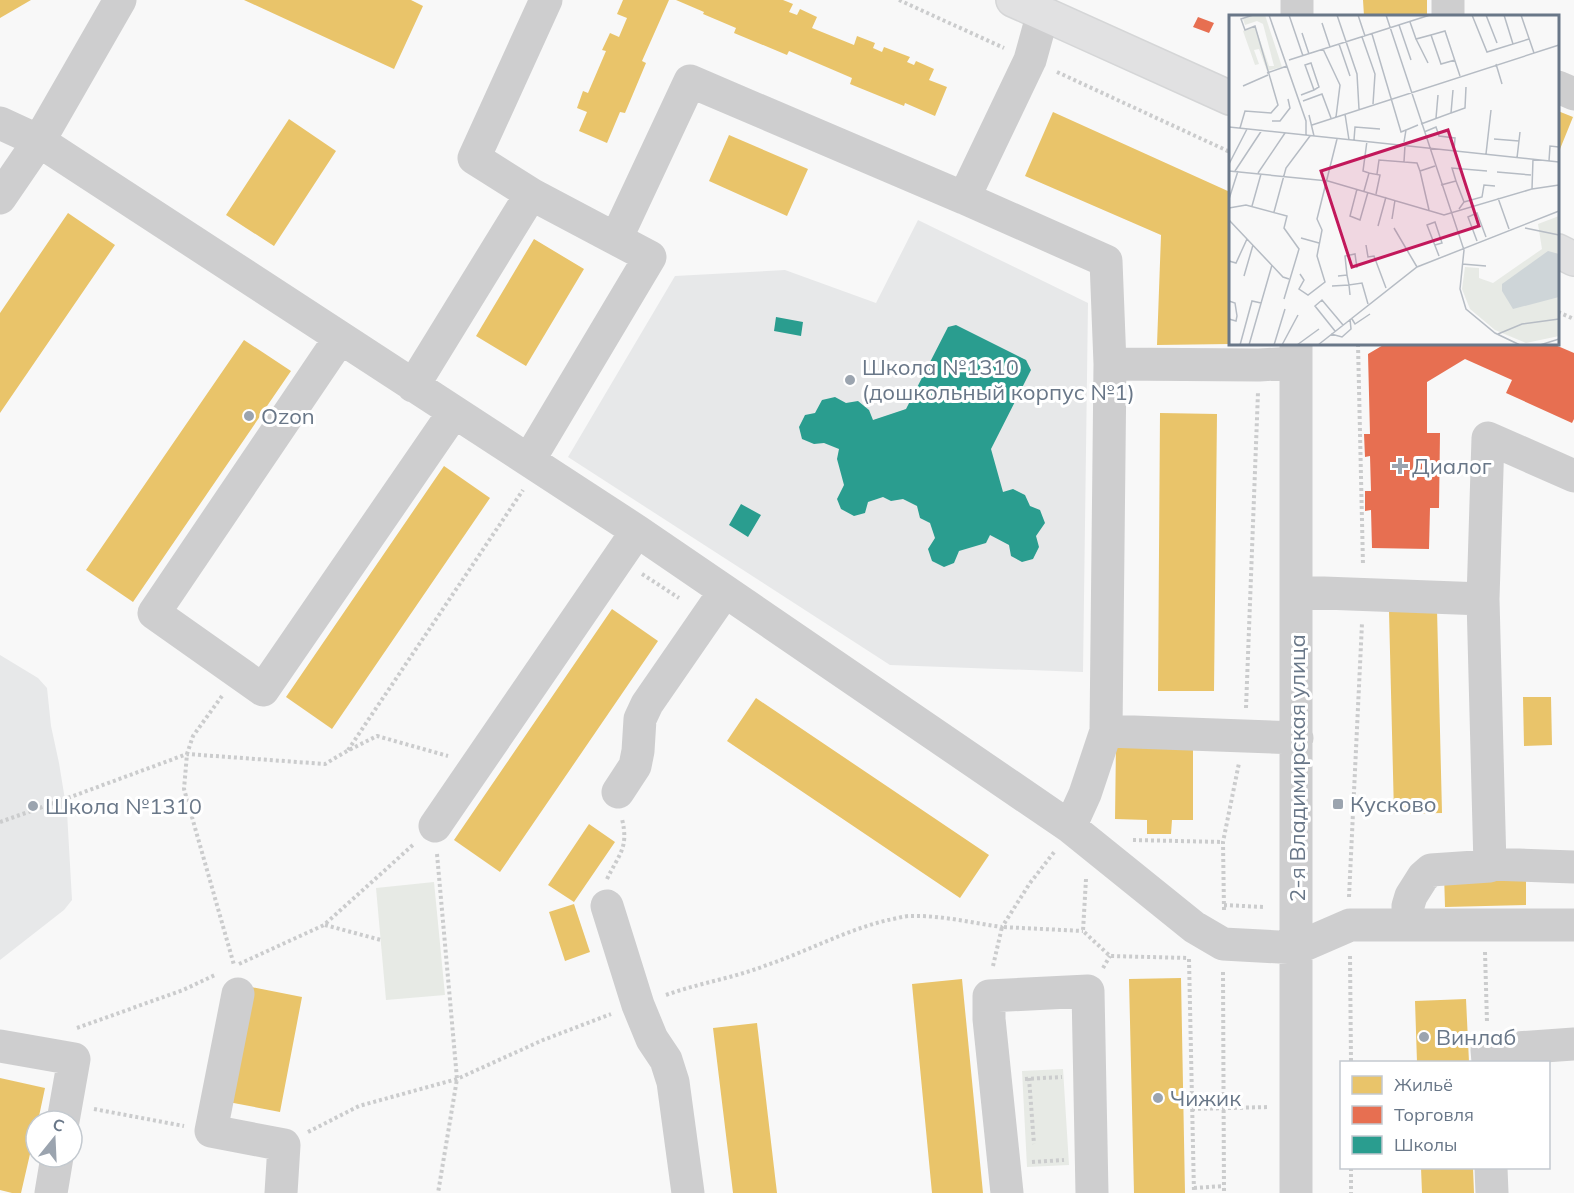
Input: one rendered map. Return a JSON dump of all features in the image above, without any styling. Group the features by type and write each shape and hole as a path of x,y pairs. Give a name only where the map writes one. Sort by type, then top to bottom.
{"main road":[{"path":"1013,0 1229,98"}],"street":[{"path":"0,198 39,141 120,0"},
{"path":"529,470 650,257 531,194 474,158 546,0"},
{"path":"964,198 1030,60 1043,13"},
{"path":"616,239 690,81 1106,261 1110,364 1106,731 1085,794 1070,827"},
{"path":"1559,88 1574,94"},
{"path":"0,123 39,141 454,412 529,470 637,531 1070,827 1194,927 1223,944 1297,948 1350,925 1574,925"},
{"path":"413,386 531,194"},
{"path":"340,338 154,613 263,690 454,412"},
{"path":"1110,364 1259,365 1296,353"},
{"name":"2-я Владимирская улица","path":"1296,353 1296,1193"},
{"path":"1490,864 1483,599 1488,438 1574,476"},
{"path":"435,826 637,531"},
{"path":"618,792 635,766 640,719 647,704 725,591"},
{"path":"1296,592 1483,599"},
{"path":"1106,731 1297,738"},
{"path":"1408,924 1408,906 1411,896 1423,877 1431,870 1490,866 1490,864 1574,867"},
{"path":"607,906 638,1005 652,1038 666,1060 673,1082 688,1193"},
{"path":"231,982 211,1131 284,1145 281,1193"},
{"path":"1005,1179 989,1019 989,996 1088,991 1092,1193"},
{"path":"1487,1056 1574,1044"},
{"path":"0,1046 74,1059 66,1109"},
{"path":"51,1193 55,1169"},
{"path":"1491,1169 1492,1193"}],"path":[{"path":"898,0 1229,152"},
{"path":"1559,313 1574,320"},
{"path":"1351,1061 1349,893 1363,594 1358,345"},
{"path":"1224,1193 1223,842 1245,736 1259,365"},
{"path":"347,751 529,470"},
{"path":"238,672 193,736 187,754 184,789 235,966 324,925 435,826"},
{"path":"0,822 187,754 325,764 377,736 477,764"},
{"path":"607,906 603,886 624,847 625,839 618,792"},
{"path":"435,826 457,1079 438,1193"},
{"path":"989,996 1002,927 1030,882 1070,827"},
{"path":"1102,853 1109,844 1119,840 1223,842"},
{"path":"1224,905 1263,907"},
{"path":"284,1145 359,1106 457,1079 543,1040 599,1018 690,986 718,981 768,965 871,924 908,916 1002,927 1083,931"},
{"path":"1484,924 1487,1056"},
{"path":"324,925 381,940"},
{"path":"1190,958 1194,1191 1224,1186"},
{"path":"74,1030 183,990 231,982"},
{"path":"996,1081 1090,1075"},
{"path":"1029,1078 1034,1150"},
{"path":"1192,1109 1295,1107"},
{"path":"84,1114 211,1131"},
{"path":"1005,1179 1091,1158"},
{"path":"1351,1169 1351,1193"}],"shaded area":[{"name":"Школа №1310 (дошкольный корпус №1)","path":"918,220 1088,303 1083,672 890,665 568,457 675,276 785,270 876,303"},
{"name":"Школа №1310","path":"0,655 38,678 47,688 51,726 67,812 72,900 64,910 0,960"},
{"path":"434,882 445,995 386,1000 376,888"},
{"path":"1063,1069 1069,1165 1027,1167 1022,1071"}],"building: Жильё":[{"path":"0,0 31,0 0,18"},
{"path":"244,0 411,0 423,6 394,69"},
{"path":"623,0 669,0 642,61 646,63 625,113 620,112 607,143 579,131 587,112 577,108 583,91 588,93 606,51 602,50 610,33 619,37 627,18 617,14"},
{"path":"676,0 783,0 793,4 789,12 797,15 800,9 817,17 812,28 854,45 857,36 875,43 873,48 882,52 884,47 910,57 907,62 914,65 916,61 934,69 929,80 947,87 935,116 850,84 852,78 789,51 787,55 734,33 736,28"},
{"path":"1363,0 1427,0 1427,15 1364,15"},
{"path":"1559,111 1573,117 1559,152"},
{"path":"1053,112 1229,192 1229,344 1157,345 1161,235 1025,176"},
{"path":"289,119 336,151 274,246 226,215"},
{"path":"729,135 808,169 787,216 709,181"},
{"path":"68,213 115,245 0,413 0,313"},
{"path":"534,239 584,269 526,366 476,336"},
{"path":"244,340 291,371 133,602 86,570"},
{"path":"1160,413 1217,414 1214,691 1158,691"},
{"path":"444,466 490,498 332,729 286,697"},
{"path":"612,609 658,641 500,872 454,840"},
{"path":"1437,609 1442,813 1394,814 1389,611"},
{"path":"1523,697 1551,697 1552,745 1524,746"},
{"path":"756,698 989,855 960,898 727,741"},
{"path":"1116,743 1193,744 1193,820 1172,820 1171,834 1147,834 1147,820 1115,819"},
{"path":"589,824 615,842 574,902 548,885"},
{"path":"1526,871 1526,905 1445,907 1444,873"},
{"path":"574,904 590,952 565,961 549,912"},
{"path":"1181,978 1185,1193 1134,1193 1129,979"},
{"path":"962,979 983,1193 932,1193 912,984"},
{"path":"246,986 302,997 280,1112 223,1101"},
{"path":"1466,999 1469,1061 1417,1061 1415,1001"},
{"path":"757,1023 777,1193 733,1193 713,1028"},
{"path":"0,1078 45,1088 41,1109 24,1109 24,1169 27,1169 21,1193 0,1190"},
{"path":"1421,1169 1473,1169 1474,1193 1422,1193"}],"building: Торговля":[{"path":"1198,17 1214,23 1209,33 1193,27"},
{"path":"1383,345 1555,345 1574,353 1574,419 1572,423 1506,393 1512,380 1465,359 1427,382 1427,433 1440,433 1439,508 1430,508 1429,549 1372,548 1371,510 1365,511 1365,491 1371,491 1370,456 1365,457 1364,434 1370,434 1368,354"}],"building: Школы":[{"path":"776,317 803,322 801,336 774,331"},
{"path":"956,325 1026,360 1031,370 991,449 1003,492 1013,489 1025,495 1030,506 1040,510 1045,523 1036,536 1039,547 1033,559 1022,562 1011,556 1009,545 990,535 986,543 959,551 954,563 944,567 932,561 928,549 935,538 930,523 920,518 917,506 903,499 891,501 883,497 868,502 865,513 854,516 841,509 837,499 844,485 837,459 839,449 824,443 814,444 802,439 799,427 805,415 815,413 822,400 835,397 846,403 858,401 869,410 873,420 906,409 948,327"},
{"path":"741,504 761,515 748,537 729,525"}],"place":[{"name":"Школа №1310 (дошкольный корпус №1)","path":"850,380"},
{"name":"Ozon","path":"249,416"},
{"name":"Диалог","path":"1400,466"},
{"name":"Кусково","path":"1338,804"},
{"name":"Школа №1310","path":"33,806"},
{"name":"Винлаб","path":"1424,1037"},
{"name":"Чижик","path":"1158,1098"}]}
